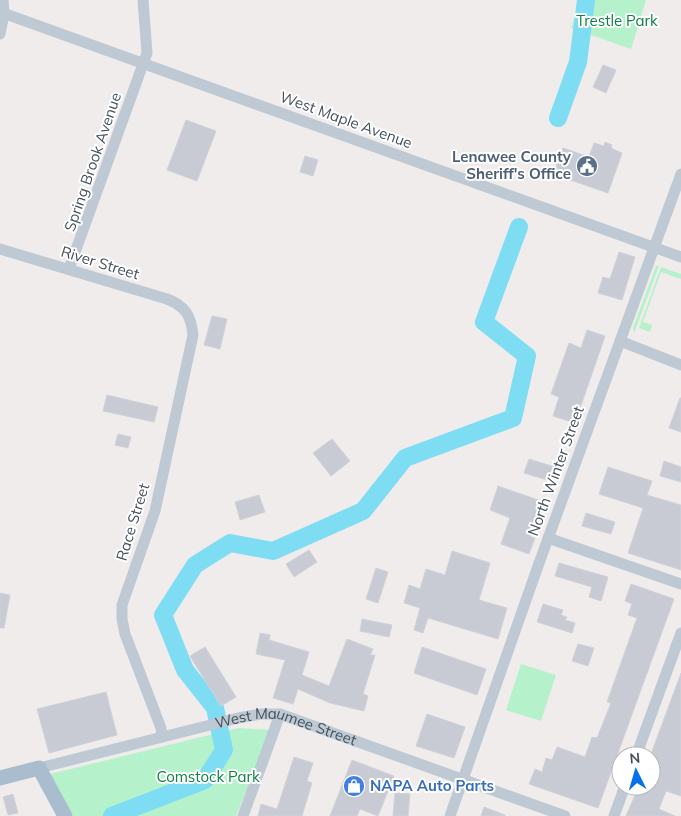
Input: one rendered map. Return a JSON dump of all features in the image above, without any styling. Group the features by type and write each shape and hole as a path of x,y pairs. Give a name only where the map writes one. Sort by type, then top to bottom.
{"main road":[{"name":"West Maumee Street","path":"0,778 39,768"},
{"path":"39,768 65,816"}],"street":[{"path":"0,34 3,0"},
{"name":"Spring Brook Avenue","path":"69,269 147,53 143,0"},
{"name":"West Maple Avenue","path":"2,13 681,257"},
{"name":"North Winter Street","path":"450,816 548,538 656,247 681,174"},
{"name":"River Street","path":"0,249 167,299 180,305 187,312"},
{"name":"Race Street","path":"162,737 161,728 125,634 122,605 157,502 192,335 192,322 187,312"},
{"path":"620,341 681,365"},
{"path":"548,538 681,584"},
{"path":"640,746 681,633"},
{"name":"West Maumee Street","path":"39,768 238,718 261,714 280,714 565,816"},
{"path":"243,816 280,714"},
{"path":"614,816 621,796"}],"green space":[{"name":"Trestle Park","path":"580,0 646,0 631,49 571,28"},
{"path":"656,266 659,266 634,333 633,328"},
{"path":"661,267 681,274 681,279 661,272 643,322 652,325 650,332 639,328"},
{"path":"521,664 556,675 541,721 506,710"},
{"name":"Comstock Park","path":"238,728 271,730 236,816 73,816 50,774"}],"building":[{"path":"603,65 616,70 606,93 593,87"},
{"path":"186,120 216,131 197,181 167,170"},
{"name":"Lenawee County Sheriff's Office","path":"605,142 612,145 611,148 622,153 608,193 553,174 563,148 589,157 594,143 604,146"},
{"path":"305,156 318,160 313,176 300,172"},
{"path":"619,252 635,257 622,300 598,293 603,277 610,279"},
{"path":"212,316 227,319 220,349 204,345"},
{"path":"587,330 605,336 575,423 553,416 559,397 551,394 569,343 581,348"},
{"path":"107,395 158,407 154,422 103,411"},
{"path":"681,398 681,432 669,428"},
{"path":"118,434 131,437 128,448 115,445"},
{"path":"332,439 350,461 331,476 313,453"},
{"path":"529,459 558,468 554,482 524,473"},
{"path":"664,461 681,467 681,482 660,476"},
{"path":"608,467 652,481 647,495 681,505 681,570 628,553 643,508 599,494"},
{"path":"498,486 544,502 531,537 535,538 529,554 501,544 510,518 490,510"},
{"path":"259,495 265,512 240,520 235,502"},
{"path":"586,513 615,522 611,534 582,526"},
{"path":"309,550 317,562 294,577 286,564"},
{"path":"452,551 490,563 479,600 507,608 498,639 428,618 423,633 414,630 420,608 404,603 409,585 420,589 426,569 445,575"},
{"path":"559,563 608,577 601,601 589,597 592,587 555,576"},
{"path":"376,568 388,572 378,603 366,599"},
{"path":"631,584 674,599 621,746 611,746 611,772 598,808 529,784 535,769 542,772 546,758 552,760 557,747 585,757 592,737 597,738 611,703 607,702 637,618 628,615 632,604 625,601"},
{"path":"0,593 10,595 4,628 0,628"},
{"path":"543,604 563,610 561,615 567,617 565,620 575,623 572,633 537,622"},
{"path":"362,619 392,625 389,637 360,631"},
{"path":"260,633 270,635 269,640 309,652 302,675 329,686 347,639 373,649 370,655 375,655 363,694 368,696 364,711 330,703 298,689 293,704 273,698 285,660 256,654"},
{"path":"578,644 594,648 588,666 572,661"},
{"path":"205,647 236,697 221,706 190,656"},
{"path":"422,647 486,669 477,695 414,673"},
{"path":"681,673 681,796 666,791 659,809 675,816 626,816 635,796 661,796 661,746 654,746"},
{"path":"106,692 117,735 49,753 37,709"},
{"path":"427,714 465,727 454,758 416,746"},
{"path":"294,757 313,763 307,781 312,783 302,816 258,816 261,804 277,809"},
{"path":"352,760 394,776 378,816 360,809 357,816 330,816"},
{"path":"395,793 410,794 408,816 393,816"},
{"path":"13,794 18,813 8,815 3,797"},
{"path":"484,807 505,815 505,816 481,816"}],"waterway":[{"path":"558,118 578,62 586,0"},
{"path":"112,816 205,780 224,750 215,708 185,670 163,615 195,565 230,543 273,551 363,511 405,458 513,418 527,356 484,322 519,227"}],"place":[{"name":"Lenawee County Sheriff's Office","path":"587,166"},
{"name":"NAPA Auto Parts","path":"354,786"}]}
